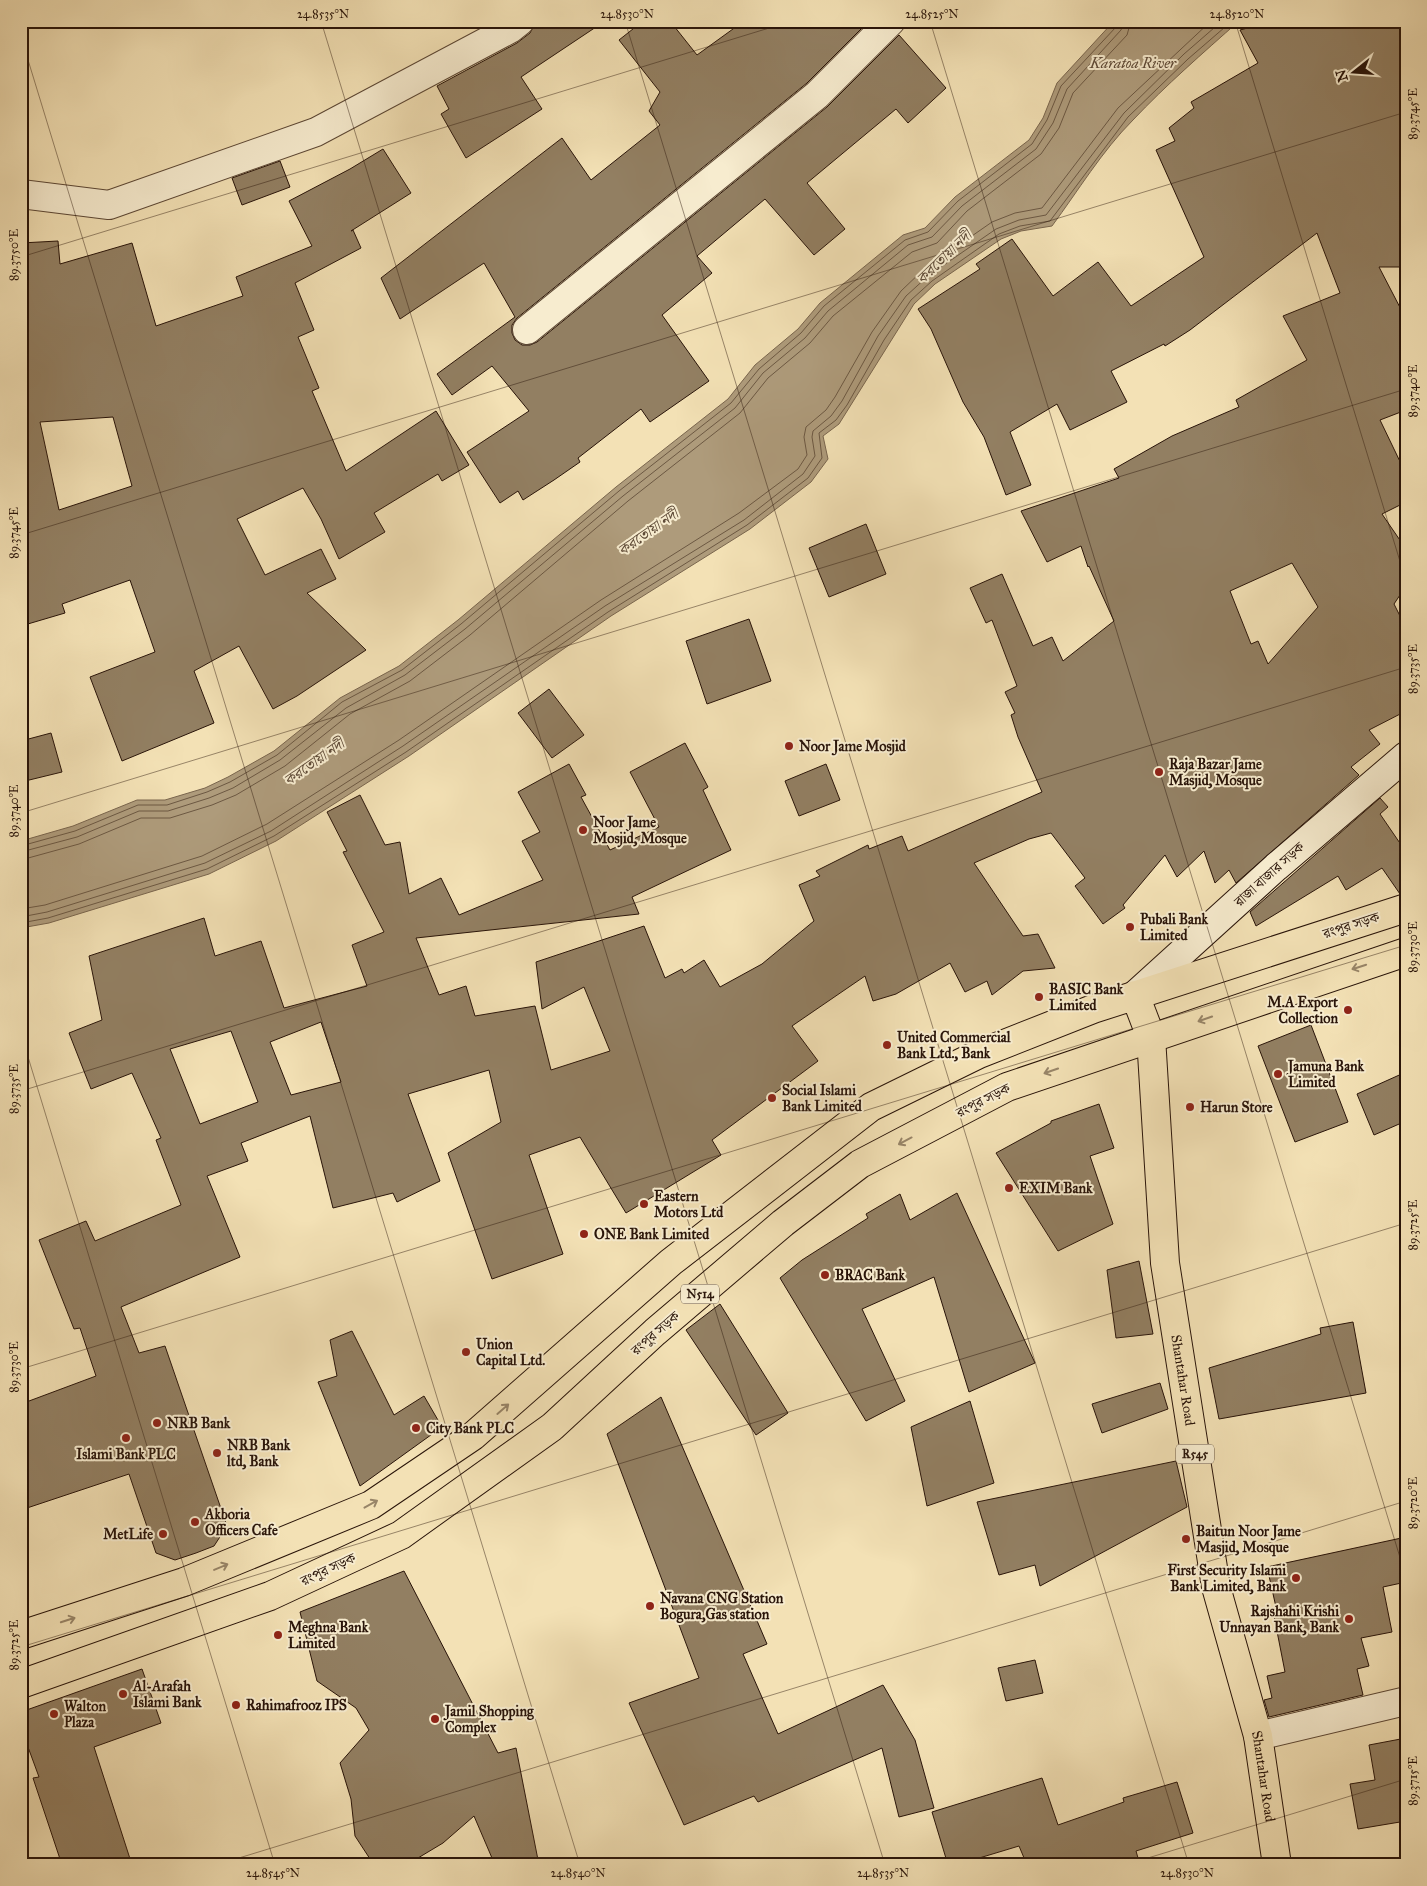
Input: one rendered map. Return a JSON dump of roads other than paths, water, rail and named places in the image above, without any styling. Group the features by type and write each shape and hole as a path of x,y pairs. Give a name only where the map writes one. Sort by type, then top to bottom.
{"main road":[{"name":"রংপুর সড়ক","path":"21,1635 184,1582 370,1505 472,1436 671,1262 871,1107 979,1054 1135,995 1406,908"},
{"name":"রংপুর সড়ক","path":"21,1684 270,1596 400,1535 552,1428 655,1332 783,1222 860,1164 1007,1087 1150,1037 1406,952"},
{"name":"Shantahar Road","path":"1135,995 1150,1037 1166,1273 1216,1587 1258,1736 1277,1865"}],"street":[{"path":"527,330 817,95 891,21"},
{"path":"21,194 109,205 316,132 511,24"},
{"name":"রাজা বাজার সড়ক","path":"1135,995 1276,867 1406,756"},
{"path":"1258,1736 1406,1701"}],"water":[{"path":"1114,21 1239,21 1172,82 1122,132 1052,226 1021,231 1001,239 935,284 914,304 839,424 823,436 828,459 811,482 750,529 611,616 409,756 276,841 209,874 49,923 21,928 21,841 73,826 137,800 165,800 205,788 274,751 340,698 399,666 458,620 616,487 728,399 755,365 798,329 820,303 903,235 925,228 955,197 1029,140 1043,118 1057,83"}],"place":[{"name":"Noor Jame Mosjid","path":"789,746"},
{"name":"Raja Bazar Jame Masjid, Mosque","path":"1159,772"},
{"name":"Noor Jame Mosjid, Mosque","path":"583,830"},
{"name":"Pubali Bank Limited","path":"1130,927"},
{"name":"BASIC Bank Limited","path":"1039,997"},
{"name":"M.A Export Collection","path":"1348,1010"},
{"name":"United Commercial Bank Ltd., Bank","path":"887,1045"},
{"name":"Jamuna Bank Limited","path":"1278,1074"},
{"name":"Social Islami Bank Limited","path":"772,1098"},
{"name":"Harun Store","path":"1190,1107"},
{"name":"EXIM Bank","path":"1009,1188"},
{"name":"Eastern Motors Ltd","path":"644,1204"},
{"name":"ONE Bank Limited","path":"584,1234"},
{"name":"BRAC Bank","path":"825,1275"},
{"name":"Union Capital Ltd.","path":"466,1352"},
{"name":"NRB Bank","path":"157,1423"},
{"name":"City Bank PLC","path":"416,1428"},
{"name":"Islami Bank PLC","path":"126,1438"},
{"name":"NRB Bank ltd, Bank","path":"217,1453"},
{"name":"Akboria Officers Cafe","path":"195,1522"},
{"name":"MetLife","path":"163,1534"},
{"name":"Baitun Noor Jame Masjid, Mosque","path":"1186,1539"},
{"name":"First Security Islami Bank Limited, Bank","path":"1296,1578"},
{"name":"Navana CNG Station Bogura,Gas station","path":"650,1606"},
{"name":"Rajshahi Krishi Unnayan Bank, Bank","path":"1349,1619"},
{"name":"Meghna Bank Limited","path":"278,1635"},
{"name":"Al-Arafah Islami Bank","path":"123,1694"},
{"name":"Rahimafrooz IPS","path":"236,1705"},
{"name":"Walton Plaza","path":"54,1714"},
{"name":"Jamil Shopping Complex","path":"435,1719"}],"water label":[{"name":"Karatoa River","path":"1133,63"},
{"name":"করতোয়া নদী","path":"944,257"},
{"name":"করতোয়া নদী","path":"648,532"},
{"name":"করতোয়া নদী","path":"314,762"}]}
